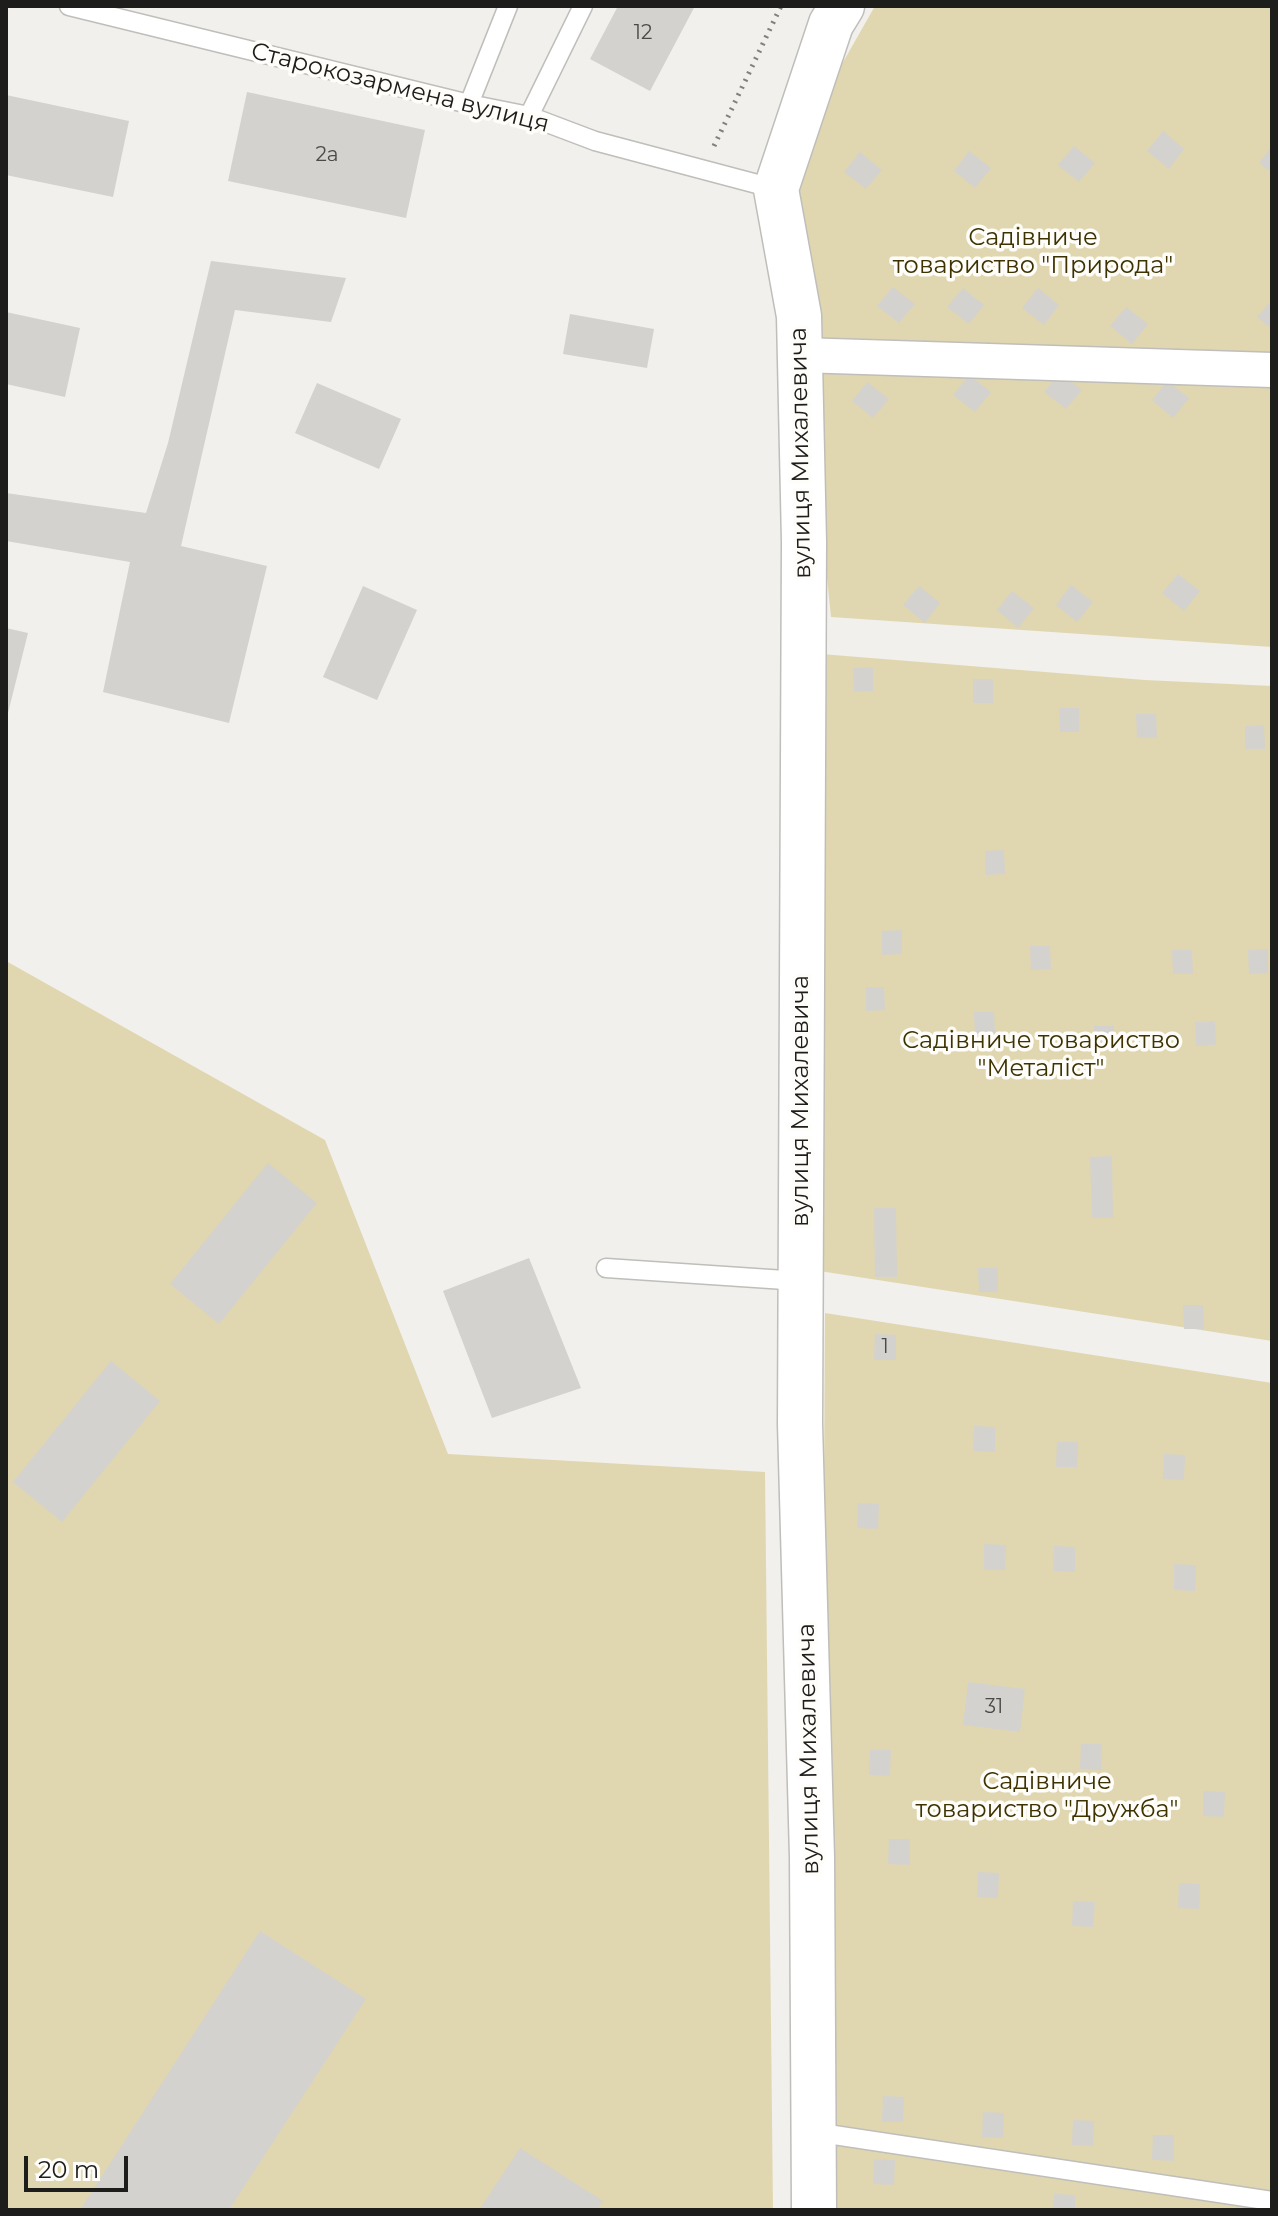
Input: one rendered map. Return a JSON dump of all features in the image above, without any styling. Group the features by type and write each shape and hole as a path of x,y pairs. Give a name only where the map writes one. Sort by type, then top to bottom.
{"street":[{"name":"вулиця Михалевича","path":"814,2210 812,1857 800,1424 804,542 799,316 776,189 831,24 842,6"},
{"path":"800,355 1272,370"}],"lane":[{"name":"Старокозармена вулиця","path":"69,6 529,116 595,141 776,189"},
{"path":"469,104 508,6"},
{"path":"529,116 583,6"},
{"path":"606,1268 800,1281"},
{"path":"814,2132 1272,2201"}],"path":[{"path":"702,171 781,6"}],"green space":[{"name":"Садівниче товариство \"Природа\"","path":"875,6 1272,6 1272,647 831,617 785,164"},
{"name":"Садівниче товариство \"Металіст\"","path":"821,654 1145,680 1272,686 1272,1341 813,1270"},
{"path":"6,961 325,1140 448,1454 765,1472 773,2210 6,2210"},
{"name":"Садівниче товариство \"Дружба\"","path":"825,1313 1272,1383 1272,2210 820,2210"}],"building":[{"path":"618,6 695,6 650,91 590,59"},
{"path":"247,92 425,130 406,218 228,181"},
{"path":"6,95 129,121 113,197 6,175"},
{"path":"1163,131 1184,149 1169,169 1147,151"},
{"path":"1074,146 1095,163 1079,182 1058,165"},
{"path":"1272,146 1272,173 1259,163"},
{"path":"969,151 991,168 975,188 954,171"},
{"path":"860,152 882,170 866,189 844,172"},
{"path":"211,261 346,278 331,322 235,310 181,546 267,566 229,723 103,692 130,562 6,541 6,493 146,513 168,443"},
{"path":"893,287 915,304 899,323 877,306"},
{"path":"963,288 984,305 969,324 947,307"},
{"path":"1038,288 1059,305 1044,325 1022,308"},
{"path":"1272,300 1272,329 1257,317"},
{"path":"1126,307 1148,324 1132,344 1110,326"},
{"path":"6,312 80,328 65,397 6,384"},
{"path":"570,314 654,329 647,368 563,354"},
{"path":"1060,373 1082,390 1066,409 1044,392"},
{"path":"969,375 991,392 975,412 953,395"},
{"path":"1167,381 1189,398 1173,418 1152,400"},
{"path":"867,382 889,399 873,418 852,401"},
{"path":"317,383 401,419 379,469 295,433"},
{"path":"1178,574 1200,591 1184,611 1162,593"},
{"path":"1071,585 1093,602 1077,622 1056,605"},
{"path":"363,586 417,610 377,700 323,677"},
{"path":"919,586 940,603 925,623 903,605"},
{"path":"1012,591 1034,608 1018,628 997,610"},
{"path":"6,628 28,633 7,717 6,717"},
{"path":"873,667 873,691 854,692 853,668"},
{"path":"973,679 993,679 993,703 973,703"},
{"path":"1059,708 1079,708 1079,732 1060,732"},
{"path":"1136,714 1156,714 1157,738 1137,738"},
{"path":"1264,725 1265,749 1245,749 1245,726"},
{"path":"1004,850 1005,874 985,875 985,851"},
{"path":"902,930 902,954 882,955 882,931"},
{"path":"1030,946 1050,946 1051,969 1031,970"},
{"path":"1268,949 1268,973 1249,974 1248,950"},
{"path":"1172,950 1192,950 1193,974 1173,974"},
{"path":"866,987 884,987 885,1010 866,1011"},
{"path":"974,1012 994,1012 995,1035 975,1036"},
{"path":"1215,1021 1216,1045 1196,1046 1195,1022"},
{"path":"1094,1026 1114,1026 1114,1050 1094,1050"},
{"path":"1112,1156 1113,1218 1092,1218 1090,1157"},
{"path":"268,1163 317,1203 219,1324 170,1284"},
{"path":"874,1208 896,1208 897,1277 875,1277"},
{"path":"529,1258 581,1388 492,1418 443,1291"},
{"path":"978,1268 998,1268 998,1292 979,1292"},
{"path":"1183,1305 1203,1305 1204,1329 1184,1329"},
{"path":"875,1334 896,1335 896,1360 874,1360"},
{"path":"111,1361 160,1401 62,1522 13,1482"},
{"path":"974,1426 995,1427 995,1452 973,1451"},
{"path":"1057,1442 1078,1442 1077,1467 1056,1467"},
{"path":"1164,1454 1185,1455 1184,1480 1163,1479"},
{"path":"858,1503 879,1504 878,1529 857,1528"},
{"path":"984,1544 1006,1545 1005,1570 984,1570"},
{"path":"1054,1546 1075,1547 1075,1572 1053,1571"},
{"path":"1174,1564 1196,1565 1195,1591 1174,1590"},
{"path":"968,1682 1025,1689 1020,1732 963,1725"},
{"path":"1081,1744 1102,1744 1101,1770 1080,1769"},
{"path":"870,1750 891,1750 890,1776 869,1775"},
{"path":"1203,1791 1225,1792 1224,1817 1203,1816"},
{"path":"889,1839 910,1839 910,1865 888,1864"},
{"path":"978,1872 999,1873 998,1898 977,1897"},
{"path":"1179,1883 1200,1884 1199,1909 1178,1908"},
{"path":"1073,1901 1095,1902 1093,1927 1072,1926"},
{"path":"260,1931 366,1999 229,2210 80,2210"},
{"path":"883,2096 904,2097 903,2122 882,2122"},
{"path":"983,2112 1004,2113 1003,2138 982,2137"},
{"path":"1073,2120 1094,2121 1093,2146 1072,2145"},
{"path":"1153,2135 1174,2135 1174,2161 1152,2160"},
{"path":"520,2148 603,2201 597,2210 479,2210"},
{"path":"874,2159 895,2160 894,2185 873,2184"},
{"path":"1054,2194 1075,2195 1075,2210 1053,2210"}]}
